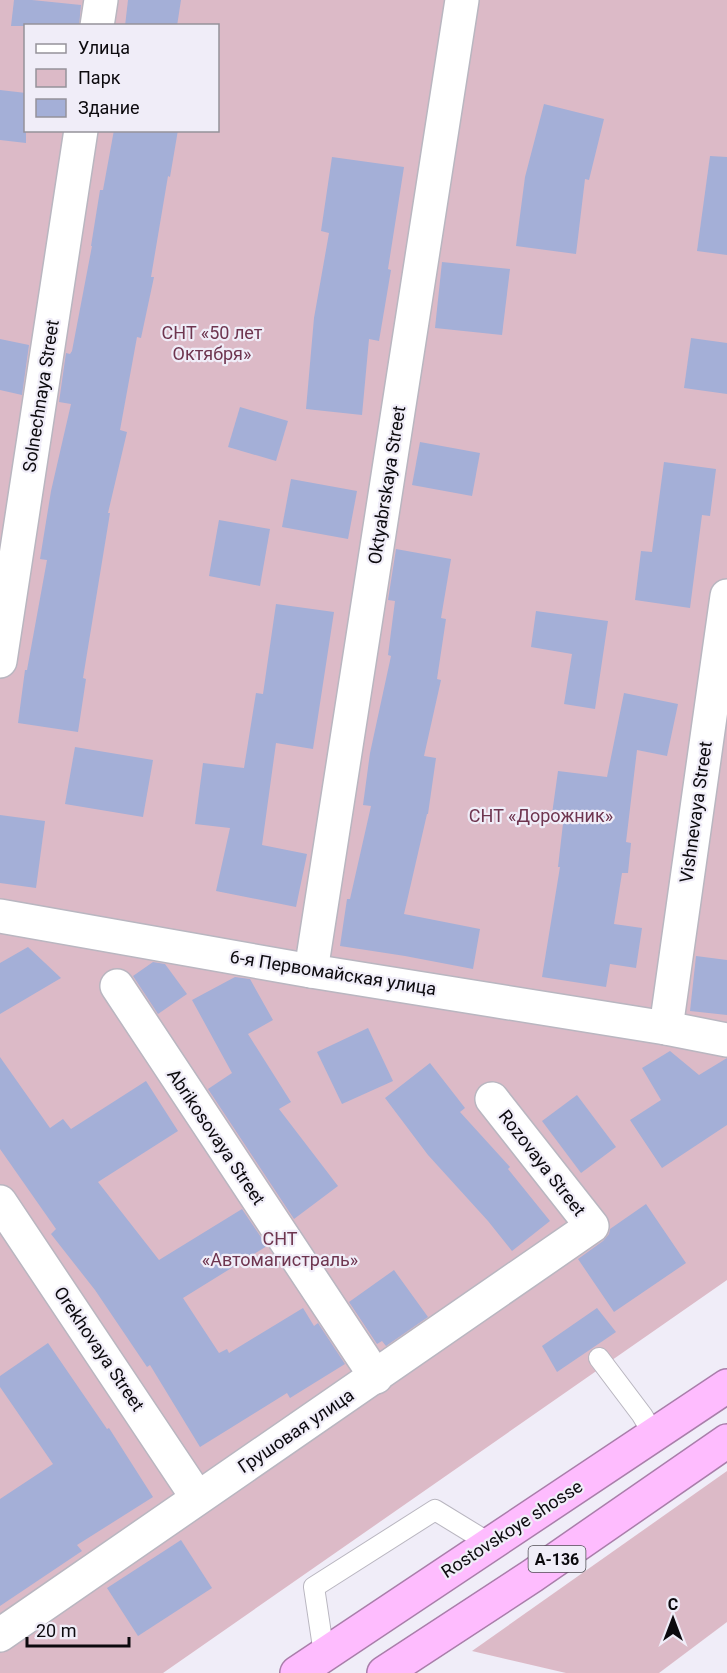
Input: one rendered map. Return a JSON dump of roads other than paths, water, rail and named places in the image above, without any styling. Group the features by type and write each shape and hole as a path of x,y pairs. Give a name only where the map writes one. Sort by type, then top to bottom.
{"highway":[{"name":"Rostovskoye shosse","path":"297,1673 727,1386"},
{"name":"А-136","path":"401,1669 727,1441"}],"street":[{"path":"97,24 101,0"},
{"name":"Oktyabrskaya Street","path":"311,970 462,0"},
{"name":"Solnechnaya Street","path":"0,661 81,132"},
{"name":"Vishnevaya Street","path":"666,1028 727,596"},
{"name":"6-я Первомайская улица","path":"0,916 666,1028 727,1041"},
{"name":"Abrikosovaya Street","path":"117,986 376,1377"},
{"name":"Rozovaya Street","path":"492,1099 592,1227"},
{"name":"Orekhovaya Street","path":"0,1202 197,1497"},
{"name":"Грушовая улица","path":"0,1635 197,1497 376,1377 592,1227"}],"lane":[{"path":"599,1358 642,1415 654,1435"},
{"path":"324,1654 314,1587 435,1510 489,1544"}],"park label":[{"name":"СНТ «50 лет Октября»","path":"212,343"},
{"name":"СНТ «Дорожник»","path":"541,816"},
{"name":"СНТ «Автомагистраль»","path":"280,1249"}]}
